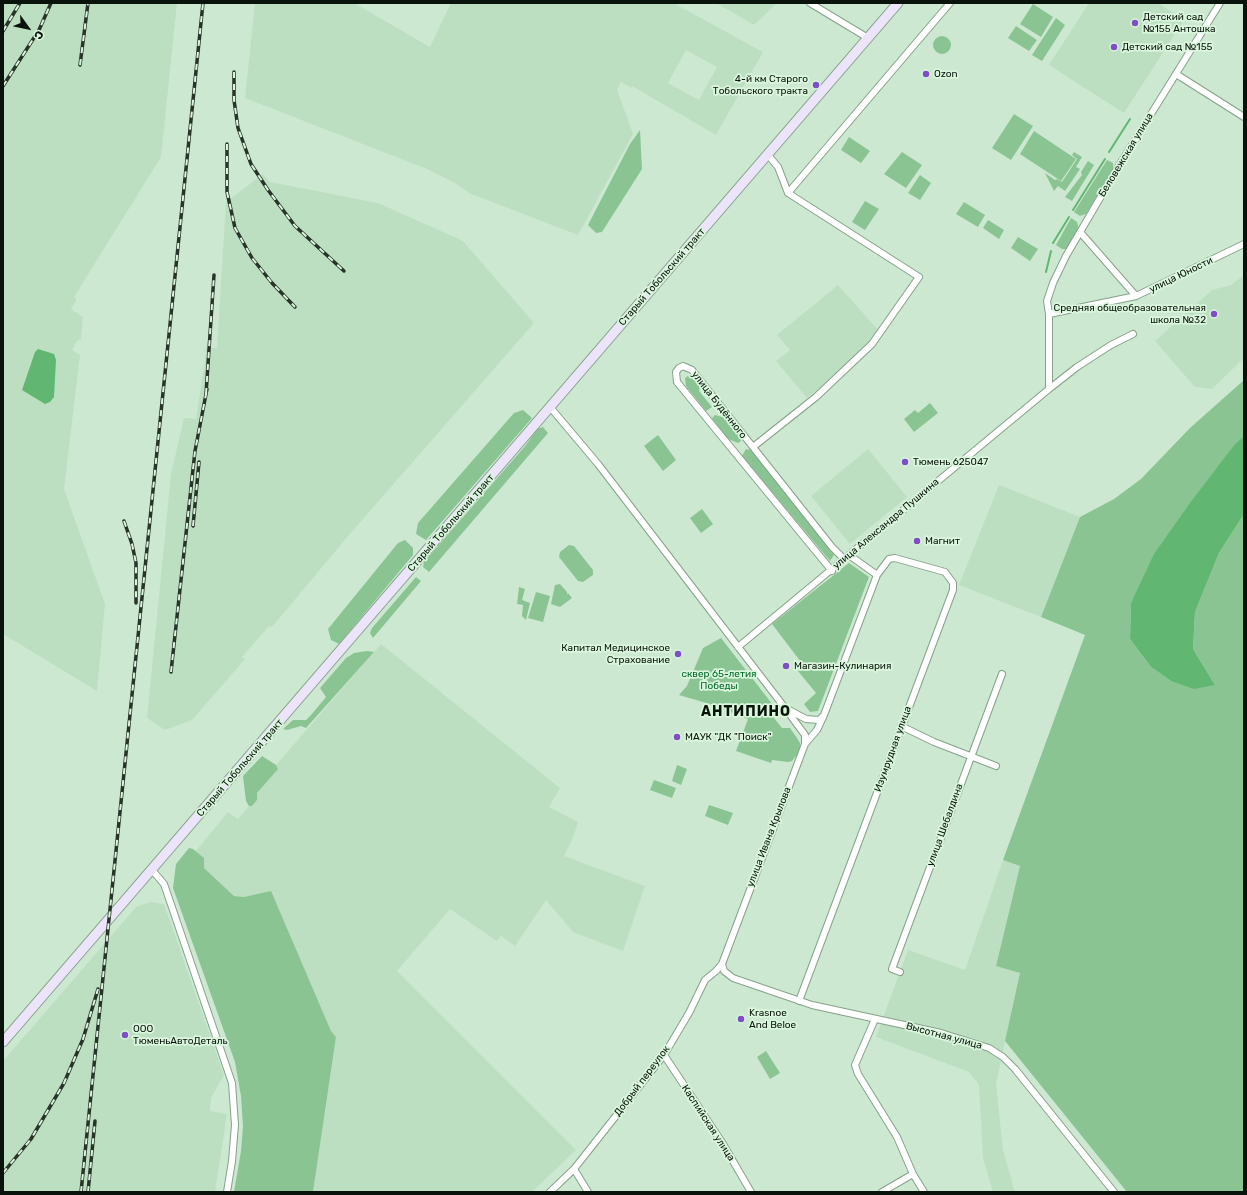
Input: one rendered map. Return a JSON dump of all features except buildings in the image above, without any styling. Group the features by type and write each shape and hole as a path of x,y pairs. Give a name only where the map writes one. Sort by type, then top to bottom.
{"street":[{"path":"810,3 868,38"},
{"name":"Старый Тобольский тракт","path":"3,1042 898,3"},
{"path":"788,193 950,3"},
{"name":"Беловежская улица","path":"1049,314 1047,301 1053,283 1080,232 1120,164 1220,3"},
{"path":"1176,74 1244,117"},
{"path":"753,447 816,397 872,344 919,277 788,193 778,167 768,155"},
{"path":"1080,232 1136,296"},
{"name":"улица Юности","path":"1049,314 1136,296 1244,244"},
{"path":"1049,314 1049,389"},
{"name":"улица Александра Пушкина","path":"738,647 832,571 1049,389 1106,348 1134,334"},
{"name":"улица Будённого","path":"832,571 677,382 675,377 679,368 683,366 692,370 753,447 847,557 878,575"},
{"path":"550,408 607,476 785,708 804,735 806,744"},
{"name":"Изумрудная улица","path":"799,1001 953,590 953,583 945,572 895,558 889,559 878,575"},
{"name":"улица Ивана Крылова","path":"722,964 806,744 817,730 824,715 878,575"},
{"name":"улица Шебалдина","path":"900,972 892,969 1002,674"},
{"path":"785,708 812,721 819,720 824,715"},
{"path":"901,726 934,742 996,766"},
{"path":"152,870 164,884 232,1083 235,1125 232,1162 227,1192"},
{"name":"Высотная улица","path":"722,964 724,971 733,978 799,1001 941,1033 989,1048 1003,1057 1114,1192"},
{"name":"Добрый переулок","path":"550,1192 574,1168 664,1055 689,1013 705,980 722,964"},
{"path":"875,1019 855,1065 858,1074 897,1137 912,1174 924,1192"},
{"name":"Каспийская улица","path":"664,1055 723,1144 751,1192"},
{"path":"574,1168 588,1192"},
{"path":"882,1192 912,1174"}],"shaded area":[{"path":"3,3 177,3 161,157 74,297 77,299 71,309 83,317 81,339 77,341 72,350 80,355 64,489 105,604 97,691 3,634"},
{"path":"255,3 354,3 430,47 451,3 677,3 677,5 763,52 716,135 632,86 631,88 621,82 617,90 633,134 578,235 469,193 455,183 427,169 245,98","holes":["686,50 717,67 699,100 668,83"]},
{"path":"716,3 777,3 754,25"},
{"name":"Детский сад №155","path":"1089,3 1158,3 1184,20 1124,113 1049,65"},
{"path":"263,174 270,182 378,203 463,241 534,323 349,535 272,627 269,626 242,657 245,659 192,720 165,730 147,718 171,474 184,418 196,419 206,354 205,348 217,348 226,202"},
{"name":"Средняя общеобразовательная школа №32","path":"1244,275 1244,358 1212,389 1195,387 1155,341 1212,290 1231,285"},
{"path":"838,285 880,332 862,353 807,398 776,361 790,350 777,335"},
{"path":"38,349 54,354 56,360 54,397 50,402 45,404 22,390 35,352"},
{"path":"1244,436 1244,514 1219,553 1195,612 1193,649 1215,685 1194,689 1171,681 1151,667 1130,639 1131,603 1154,554 1190,503 1235,444"},
{"path":"868,449 907,497 850,544 811,496"},
{"path":"999,485 1080,517 1041,617 959,585"},
{"path":"381,644 560,788 549,807 578,822 573,838 564,856 645,886 623,951 573,932 546,900 515,946 501,936 497,941 450,909 397,971 576,1150 532,1192 313,1192 336,1037 331,1031 302,964 244,897 234,896 204,868 204,864 196,851 228,812 238,819 249,806 252,806 257,800 257,793 277,769 276,765"},
{"path":"1003,860 1020,866 996,965 1020,973 996,1084 1003,1150 1015,1192 993,1192 983,1158 979,1085 969,1072 876,1037 908,950 965,970"},
{"path":"150,902 164,904 224,1075 211,1098 210,1111 227,1114 215,1192 3,1192 3,1061 136,907"}],"green space":[{"path":"1033,4 1053,17 1041,37 1020,24"},
{"path":"1056,18 1065,25 1042,61 1032,55"},
{"path":"1016,26 1037,40 1029,51 1008,38"},
{"path":"942,36 948,39 951,45 948,51 942,54 936,51 933,45 936,39"},
{"path":"1014,114 1033,126 1011,160 992,148"},
{"path":"640,130 642,169 602,232 596,233 588,225 630,144"},
{"path":"1034,131 1076,159 1061,181 1020,154"},
{"path":"849,137 870,151 861,163 841,150"},
{"path":"902,152 922,165 906,188 884,174"},
{"path":"1074,152 1082,157 1076,167 1080,169 1065,191 1058,186 1054,191 1045,173 1055,180 1057,179 1062,182 1077,159 1072,155"},
{"path":"1107,160 1113,163 1113,169 1086,214 1080,216 1074,212"},
{"path":"1088,161 1094,165 1072,201 1065,197 1082,175 1081,172"},
{"path":"920,175 931,183 920,200 908,193"},
{"path":"865,201 879,209 865,230 852,222"},
{"path":"964,202 985,215 978,227 956,214"},
{"path":"1071,218 1077,222 1079,229 1069,247 1062,249 1056,245"},
{"path":"988,220 1004,230 999,239 983,228"},
{"path":"1018,237 1038,249 1030,261 1011,248"},
{"path":"688,376 700,386 699,391 712,407 706,411 686,386 685,378"},
{"path":"1244,380 1244,436 1235,444 1131,603 1130,639 1151,667 1171,681 1215,685 1193,649 1195,612 1219,553 1244,514 1244,1192 1127,1192 1005,1041 1020,973 996,966 1020,866 1003,860 1085,635 1041,617 1080,517 1114,499 1141,479 1190,428"},
{"path":"930,403 938,413 914,432 904,419 915,410 918,413"},
{"path":"523,410 532,418 426,540 416,534 418,523 514,413"},
{"path":"715,415 726,418 741,437 741,441 738,443 728,439 712,418"},
{"path":"543,427 548,433 429,572 423,567 424,562 526,445 537,429"},
{"path":"658,435 676,460 663,471 644,446"},
{"path":"746,449 751,450 834,555 830,561 742,456"},
{"path":"702,509 713,524 701,533 690,518"},
{"path":"405,540 413,548 413,555 339,644 331,640 328,629 398,543"},
{"path":"569,545 574,546 593,570 593,575 583,582 578,581 559,557 560,552"},
{"path":"849,563 869,577 818,711 810,712 804,704 816,693 798,671 804,666 772,624"},
{"path":"416,577 421,581 373,638 370,633 372,628"},
{"path":"560,584 567,592 567,595 568,593 572,598 560,607 551,604 555,585"},
{"path":"519,587 525,589 522,600 530,603 526,620 522,616 523,605 517,604"},
{"path":"536,592 550,596 543,622 528,618"},
{"name":"сквер 65-летия Победы","path":"721,638 773,705 770,713 782,728 790,728 800,743 800,751 792,761 772,760 771,763 736,751 748,719 710,704 679,695 687,686 703,648"},
{"path":"367,651 374,652 306,728 301,726 287,730 283,729 293,720 306,720 311,715 326,697 320,688 346,658 354,653"},
{"path":"262,756 276,765 278,769 257,793 257,800 252,806 249,806 246,801 243,776"},
{"path":"677,765 687,769 681,785 672,781"},
{"path":"654,780 676,788 672,798 650,790"},
{"path":"709,805 733,813 728,825 705,816"},
{"path":"189,848 193,849 204,858 204,868 234,896 244,897 271,891 331,1031 336,1037 313,1192 234,1192 241,1151 243,1126 241,1096 235,1062 173,888 176,864"},
{"path":"766,1051 780,1073 770,1079 757,1057"}],"waterway":[{"path":"1109,152 1130,119"},
{"path":"1073,210 1105,159"},
{"path":"1053,243 1069,217"},
{"path":"1046,272 1051,251"}],"railway":[{"path":"3,31 20,3"},
{"path":"3,86 39,30 51,3"},
{"path":"80,65 88,3"},
{"path":"81,1192 203,3"},
{"path":"234,72 234,100 238,128 251,164 295,226 344,271"},
{"path":"227,144 227,192 235,228 252,258 272,283 295,307"},
{"path":"206,394 214,275"},
{"path":"171,672 195,451 207,389"},
{"path":"193,526 199,462"},
{"path":"124,521 132,544 136,563 136,603"},
{"path":"3,1173 31,1139 64,1083 83,1039 98,989"},
{"path":"88,1192 95,1121"}],"place":[{"name":"Детский сад №155 Антошка","path":"1135,23"},
{"name":"Детский сад №155","path":"1114,47"},
{"name":"Ozon","path":"926,74"},
{"name":"4-й км Старого Тобольского тракта","path":"816,85"},
{"name":"Средняя общеобразовательная школа №32","path":"1214,314"},
{"name":"Тюмень 625047","path":"905,462"},
{"name":"Магнит","path":"917,541"},
{"name":"Капитал Медицинское Страхование","path":"678,654"},
{"name":"Магазин-Кулинария","path":"786,666"},
{"name":"МАУК \"ДК \"Поиск\"","path":"677,737"},
{"name":"Krasnoe And Beloe","path":"741,1019"},
{"name":"ООО ТюменьАвтоДеталь","path":"125,1035"}],"district":[{"name":"АНТИПИНО","path":"746,712"}]}
